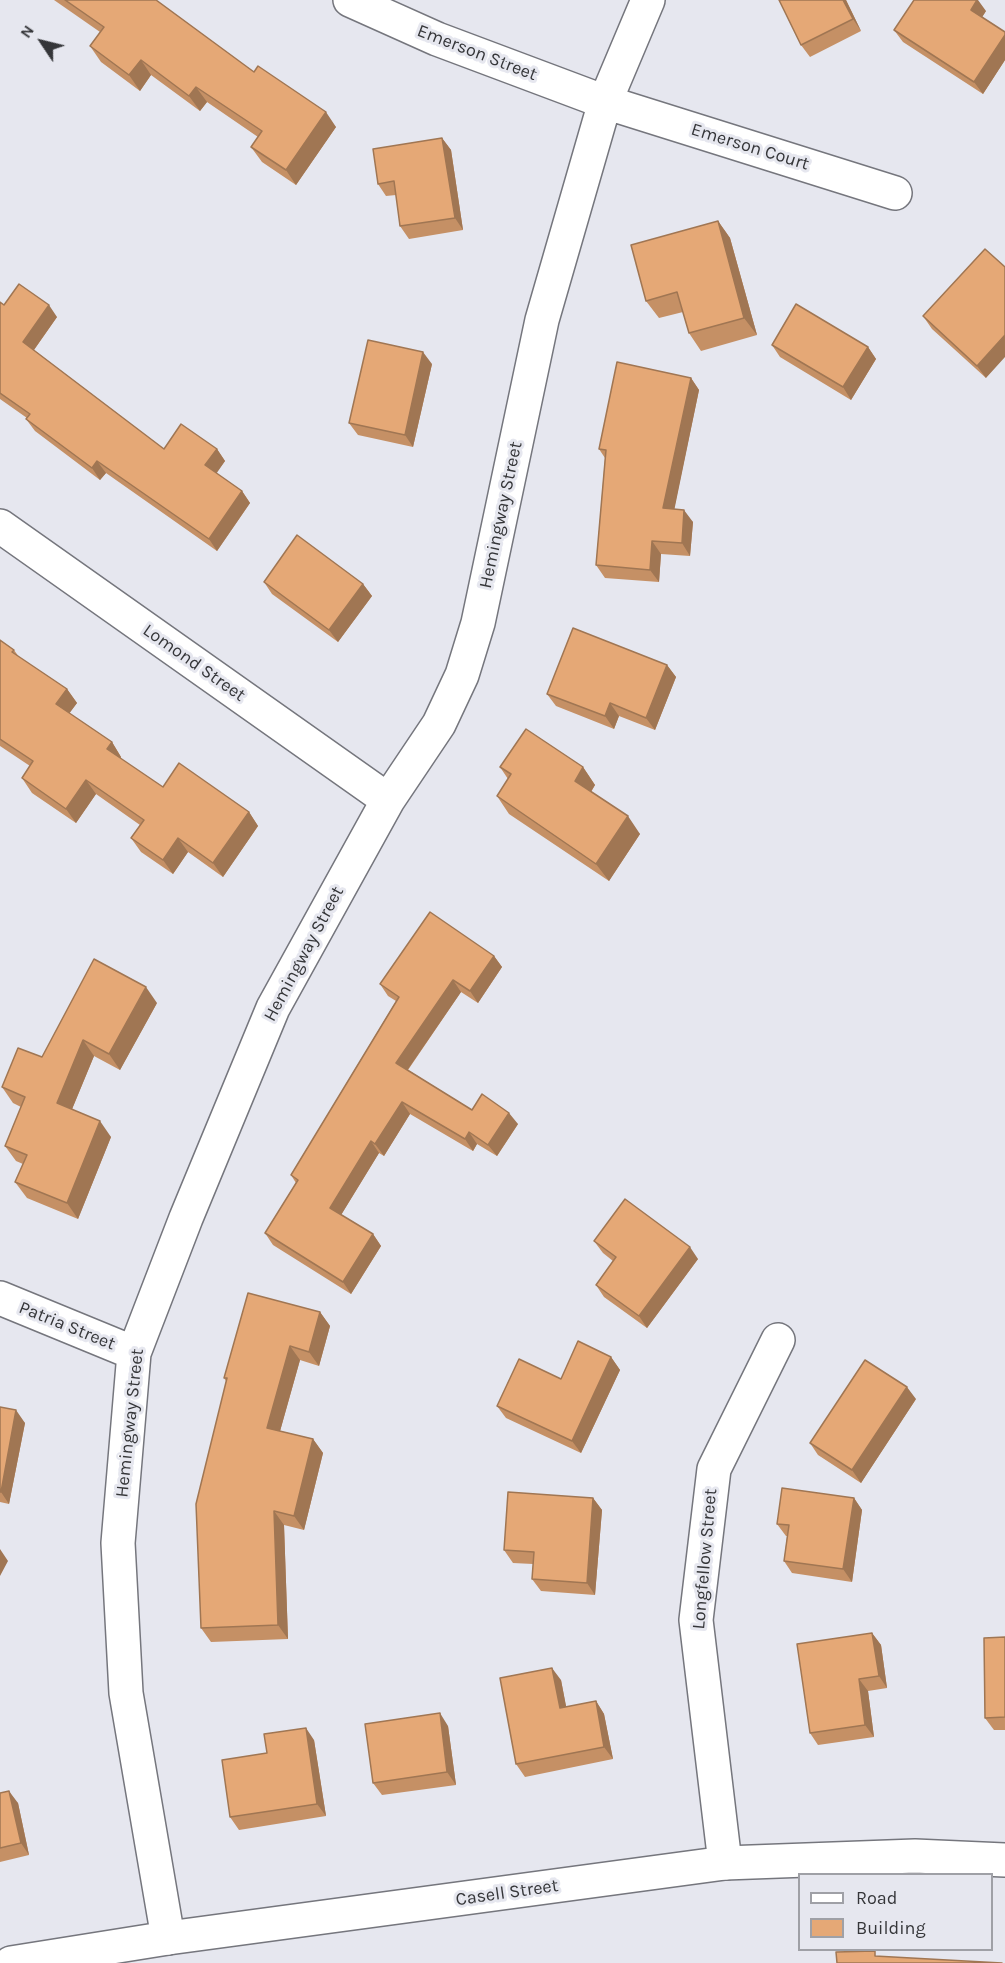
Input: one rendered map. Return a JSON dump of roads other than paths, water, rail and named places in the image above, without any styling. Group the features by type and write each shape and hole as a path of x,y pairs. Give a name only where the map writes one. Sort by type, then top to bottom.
{"street":[{"name":"Emerson Street","path":"350,0 436,39 605,102"},
{"name":"Hemingway Street","path":"168,1938 126,1693 118,1543 134,1353 186,1218 273,1008 388,800 439,724 462,675 475,634 542,320 605,102 648,0"},
{"name":"Emerson Court","path":"605,102 895,193"},
{"name":"Lomond Street","path":"0,526 388,800"},
{"name":"Patria Street","path":"0,1298 134,1353"},
{"name":"Longfellow Street","path":"725,1863 696,1620 714,1469 778,1340"},
{"name":"Casell Street","path":"11,1963 168,1938 725,1863 915,1856 1005,1860"}]}
